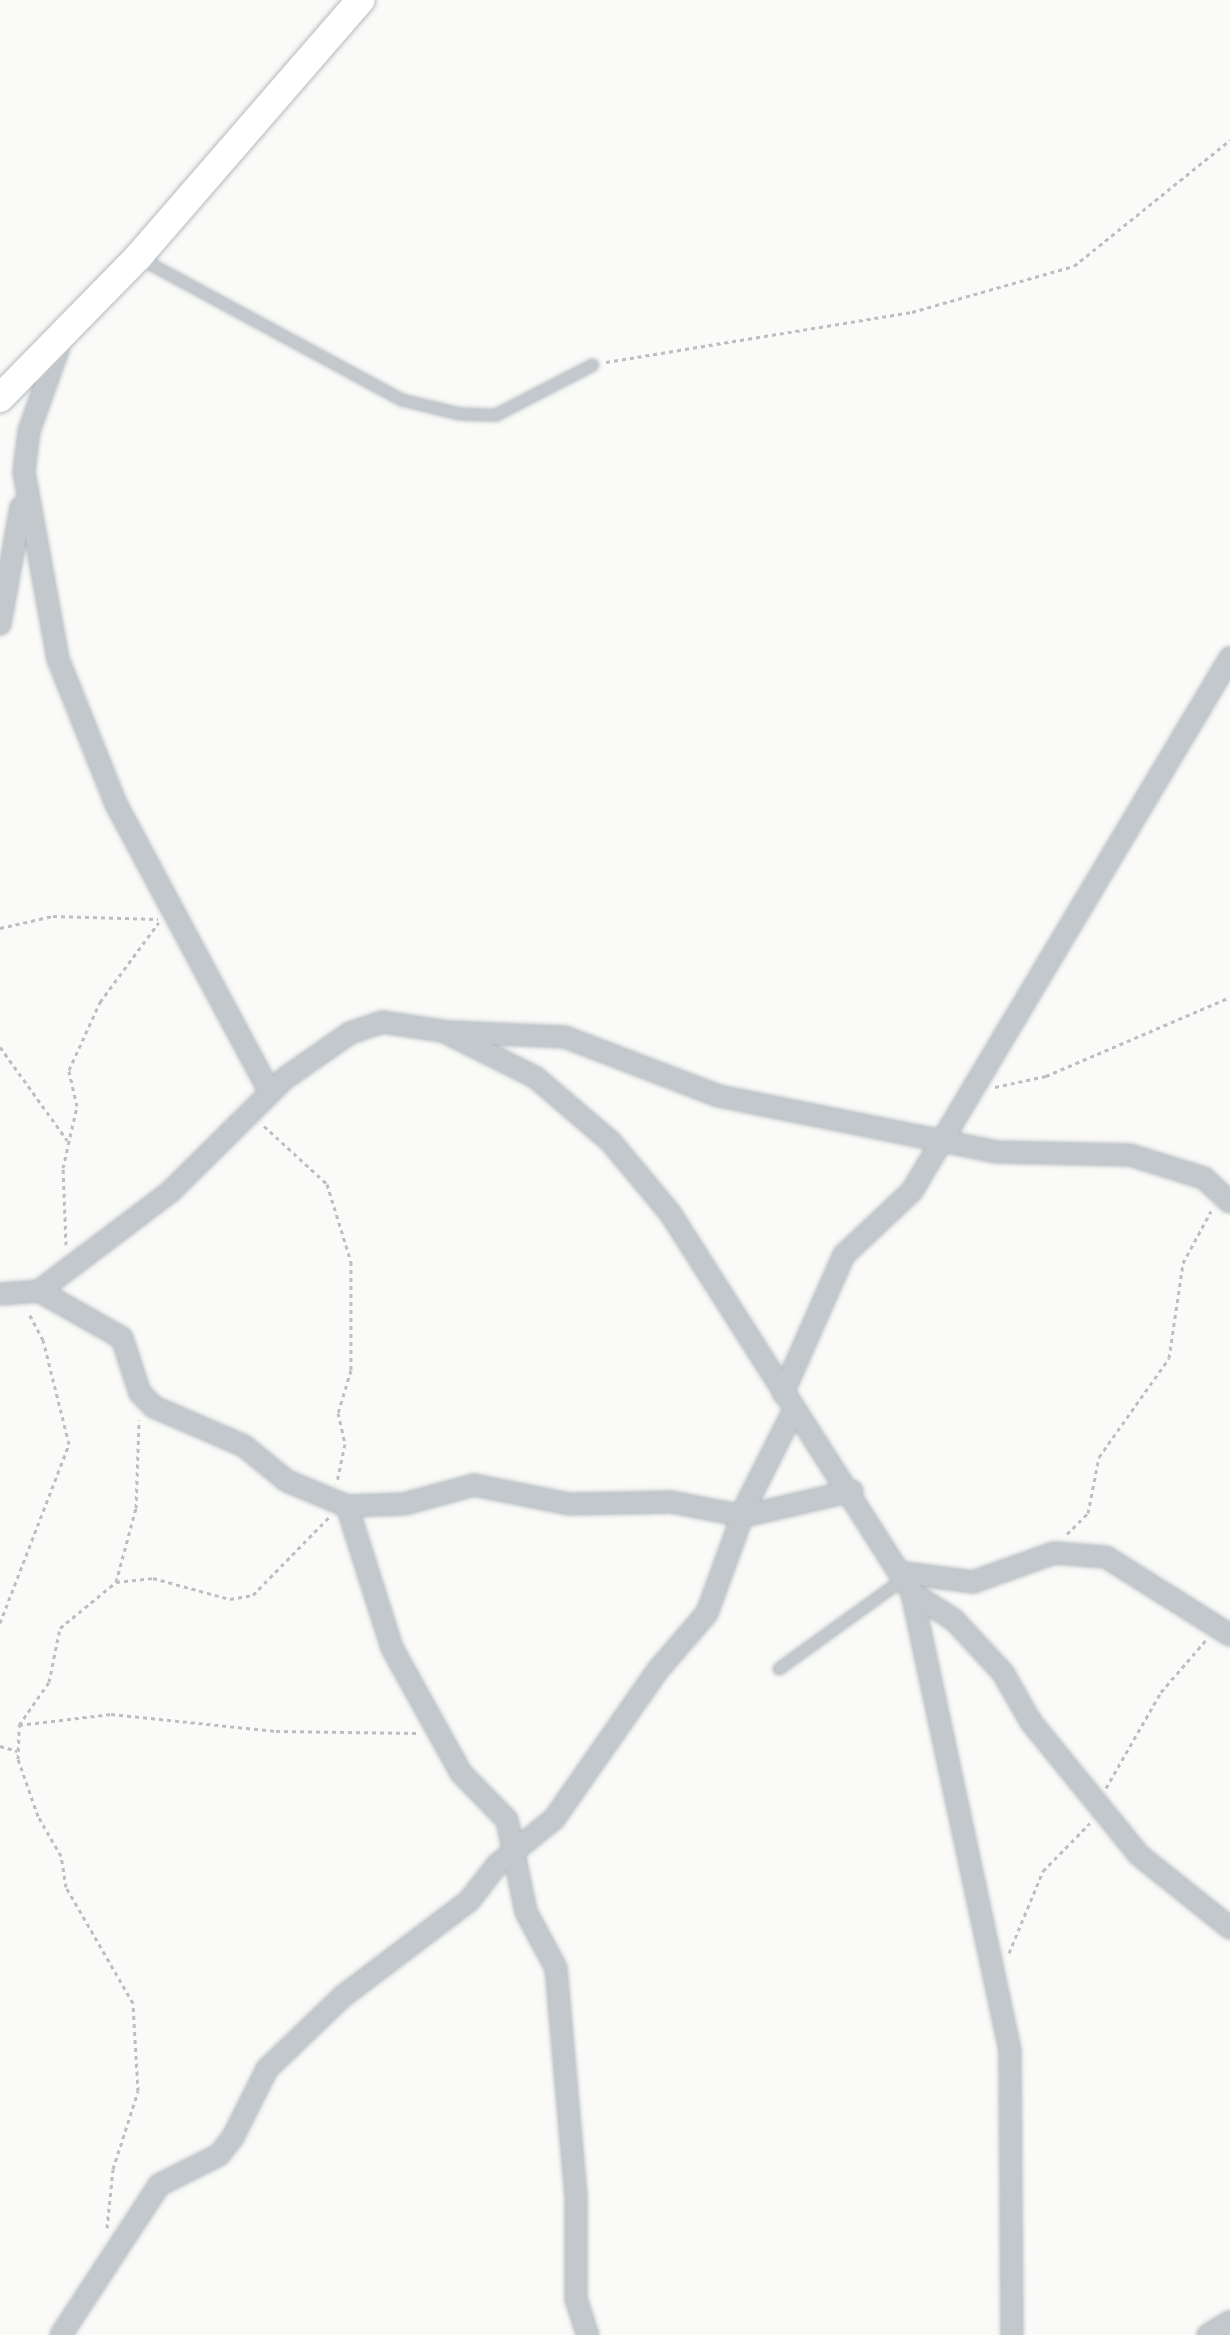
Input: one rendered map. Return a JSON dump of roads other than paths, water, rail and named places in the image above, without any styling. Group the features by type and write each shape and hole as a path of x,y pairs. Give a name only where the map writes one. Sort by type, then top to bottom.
{"street":[{"path":"0,398 138,257 361,0"},
{"path":"0,624 24,472 45,376 66,332"},
{"path":"24,472 37,566 75,710 169,918 270,1092"},
{"path":"61,2335 106,2256 159,2185 219,2155 267,2069 342,1997 469,1901 513,1852 554,1819 658,1670 707,1613 844,1255 912,1191 938,1139 975,1092 1230,658"},
{"path":"39,1291 171,1191 270,1092 350,1033 382,1022 443,1031 565,1037 719,1096 1039,1156 1130,1155 1204,1178 1225,1198"},
{"path":"443,1031 535,1077 610,1141 670,1213 788,1402 852,1491 908,1581 947,1614 1003,1673 1031,1722 1139,1855 1230,1928"},
{"path":"8,1292 39,1291 122,1338 140,1393 174,1421 244,1446 287,1481 344,1505 404,1504 474,1485 569,1504 671,1502 744,1516 852,1491"},
{"path":"344,1505 392,1648 461,1773 507,1820 526,1912 558,1983 576,2195 576,2299 588,2335"},
{"path":"908,1581 973,1582 1054,1553 1106,1557 1230,1635"},
{"path":"908,1581 1010,2052 1012,2335"},
{"path":"1208,2335 1230,2322"}],"lane":[{"path":"138,257 402,400 446,410 496,415 593,365"},
{"path":"779,1669 908,1581"}]}
